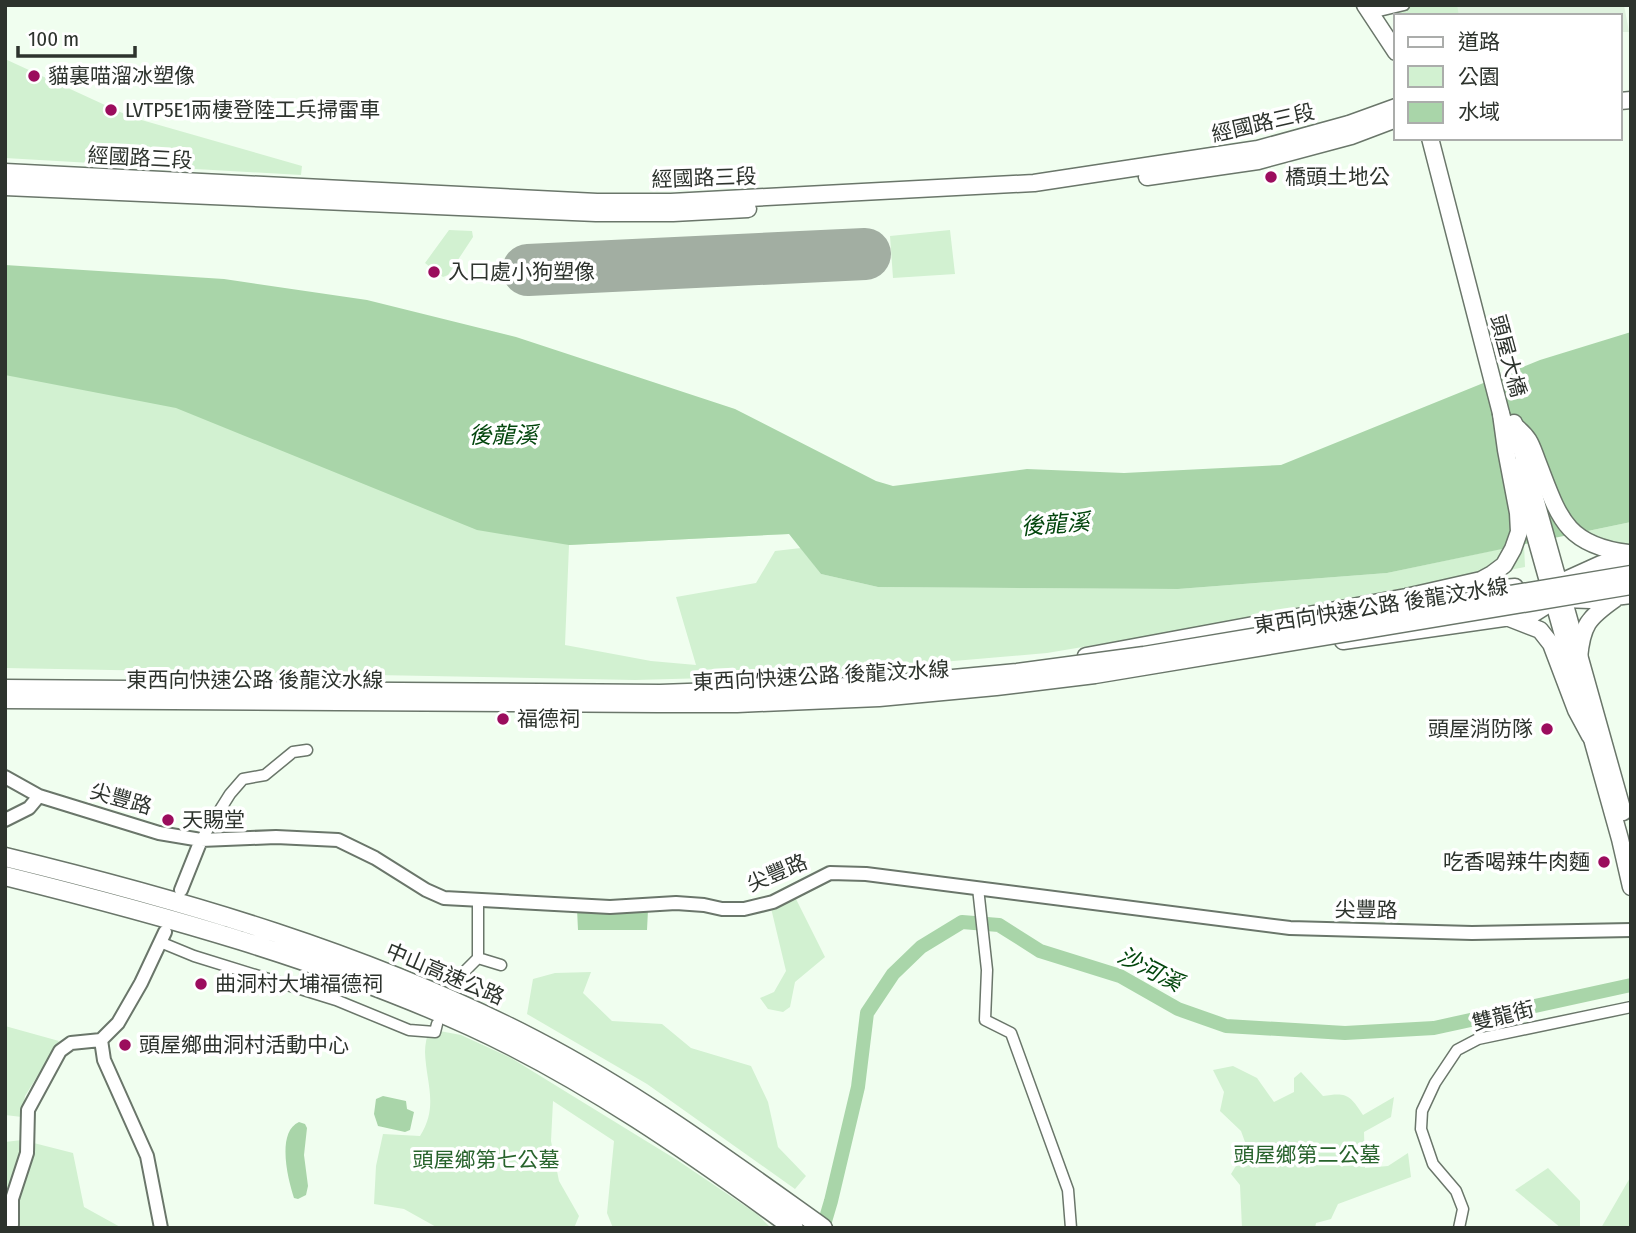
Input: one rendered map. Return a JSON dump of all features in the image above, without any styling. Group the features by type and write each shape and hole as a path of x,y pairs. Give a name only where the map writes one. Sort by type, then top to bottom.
{"highway":[{"name":"中山高速公路","path":"5,857 107,883 313,946 478,1012 537,1041 624,1091 697,1138 779,1207 794,1228"},
{"name":"中山高速公路","path":"5,876 76,893 244,943 375,987 472,1027 602,1098 779,1207 823,1228"}],"main road":[{"path":"1373,9 1394,34"},
{"path":"1373,9 1394,48"},
{"name":"經國路三段","path":"5,172 583,201 671,202 1043,181 1258,149 1349,124 1394,108"},
{"name":"經國路三段","path":"5,187 582,212 673,213 1052,190 1258,161 1351,136 1394,120"},
{"name":"頭屋大橋","path":"1436,141 1502,414 1554,586"},
{"name":"頭屋大橋","path":"1436,141 1515,426 1554,586"},
{"path":"1017,672 1055,662 1406,597 1481,580 1504,565 1519,532 1502,414"},
{"path":"1515,426 1528,437 1556,511 1571,530 1586,542 1604,550 1631,555"},
{"path":"1406,597 1554,586 1601,564 1631,555"},
{"name":"東西向快速公路 後龍汶水線","path":"5,688 660,693 878,685 1017,672 1144,655 1631,574"},
{"path":"1554,586 1590,600 1624,596"},
{"path":"1095,675 1126,674 1534,614 1554,586"},
{"path":"1554,586 1580,658 1631,849"},
{"path":"1554,586 1590,736"},
{"name":"東西向快速公路 後龍汶水線","path":"5,700 737,704 892,697 1095,675 1631,586"},
{"path":"1580,658 1581,635 1590,618 1624,596"},
{"path":"1507,618 1540,631 1551,644 1576,710 1621,807 1631,887"}],"street":[{"path":"1373,9 1404,5"},
{"path":"181,890 201,840 230,794 243,779 264,775 293,752 307,750"},
{"name":"尖豐路","path":"5,777 39,796 159,832 201,840 276,837 338,840 444,898 610,907 676,902 722,909 744,909 773,902 830,873 866,874 1290,928 1472,933 1631,930"},
{"path":"5,820 29,808 39,796"},
{"path":"978,888 987,970 985,1020 1011,1033 1068,1190 1071,1228"},
{"path":"452,984 478,958 478,899"},
{"path":"9,1228 12,1225 12,1199 27,1153 28,1110 60,1051 71,1043 101,1040 118,1023 141,983 162,937 194,956 336,1000 409,1030 435,1032 437,1024"},
{"path":"478,958 501,965"},
{"name":"雙龍街","path":"1459,1228 1463,1209 1456,1191 1433,1164 1421,1129 1426,1102 1457,1050 1478,1039 1631,1007"},
{"path":"101,1040 104,1060 147,1156 161,1228"}],"shaded area":[{"path":"1411,5 1624,5 1629,32 1622,32 1622,14 1420,14"}],"green space":[{"path":"1390,5 1457,5 1459,14 1396,14"},
{"path":"5,59 131,117 302,166 301,175 5,158"},
{"path":"449,230 472,231 473,237 448,275 443,277 425,263"},
{"path":"950,230 955,274 893,278 890,236"},
{"path":"5,323 789,534 569,545 565,645 651,661 696,665 676,597 756,583 775,551 801,548 821,574 878,587 1178,589 1387,573 1524,544 1525,567 1297,611 1047,653 778,676 635,680 5,668"},
{"path":"1631,522 1631,548 1598,543 1583,532"},
{"path":"795,897 825,957 795,982 790,1007 783,1012 768,1009 760,998 774,992 786,971 771,908"},
{"path":"591,972 583,993 612,1021 662,1024 691,1048 751,1066 768,1102 778,1147 806,1176 795,1189 647,1084 527,1014 533,979 555,973"},
{"path":"5,1026 59,1041 25,1096 22,1117 5,1115"},
{"name":"頭屋鄉第七公墓","path":"429,1029 461,1035 511,1058 677,1160 757,1214 771,1228 613,1228 607,1213 614,1141 553,1101 551,1141 559,1181 579,1216 574,1228 438,1228 404,1209 374,1204 376,1166 383,1134 420,1136 426,1125 430,1104 425,1052"},
{"name":"頭屋鄉第二公墓","path":"1233,1066 1257,1078 1274,1102 1294,1092 1294,1078 1301,1072 1323,1096 1347,1096 1363,1115 1394,1097 1391,1117 1364,1132 1365,1168 1388,1166 1408,1153 1411,1177 1338,1204 1331,1219 1316,1223 1315,1228 1242,1228 1240,1185 1231,1174 1249,1153 1241,1131 1220,1111 1224,1092 1213,1070"},
{"path":"22,1140 73,1153 84,1207 122,1228 5,1228 5,1142"},
{"path":"1548,1168 1580,1201 1580,1228 1561,1228 1515,1190"},
{"path":"1631,1176 1631,1228 1601,1228"}],"water":[{"name":"後龍溪","path":"5,265 224,279 367,300 516,337 735,409 876,481 893,486 1027,469 1124,473 1281,465 1540,360 1631,332 1631,522 1387,573 1178,589 878,587 821,574 789,534 569,545 477,530 176,408 5,375"},
{"path":"577,909 623,912 648,910 647,930 578,930"},
{"path":"383,1096 406,1101 407,1109 414,1112 410,1130 405,1132 378,1126 374,1114 376,1099"},
{"path":"299,1122 307,1128 304,1155 308,1186 306,1195 298,1199 294,1198 289,1180 286,1146 292,1127"}],"waterway":[{"name":"沙河溪","path":"823,1228 858,1087 867,1013 893,974 921,947 962,922 999,925 1040,951 1120,976 1178,1009 1226,1026 1345,1033 1434,1028 1631,985"}],"runway":[{"path":"528,270 865,254"}],"place":[{"name":"貓裏喵溜冰塑像","path":"34,76"},
{"name":"LVTP5E1兩棲登陸工兵掃雷車","path":"111,110"},
{"name":"橋頭土地公","path":"1271,177"},
{"name":"入口處小狗塑像","path":"434,272"},
{"name":"福德祠","path":"503,719"},
{"name":"頭屋消防隊","path":"1547,729"},
{"name":"天賜堂","path":"168,820"},
{"name":"吃香喝辣牛肉麵","path":"1604,862"},
{"name":"曲洞村大埔福德祠","path":"201,984"},
{"name":"頭屋鄉曲洞村活動中心","path":"125,1045"}]}
